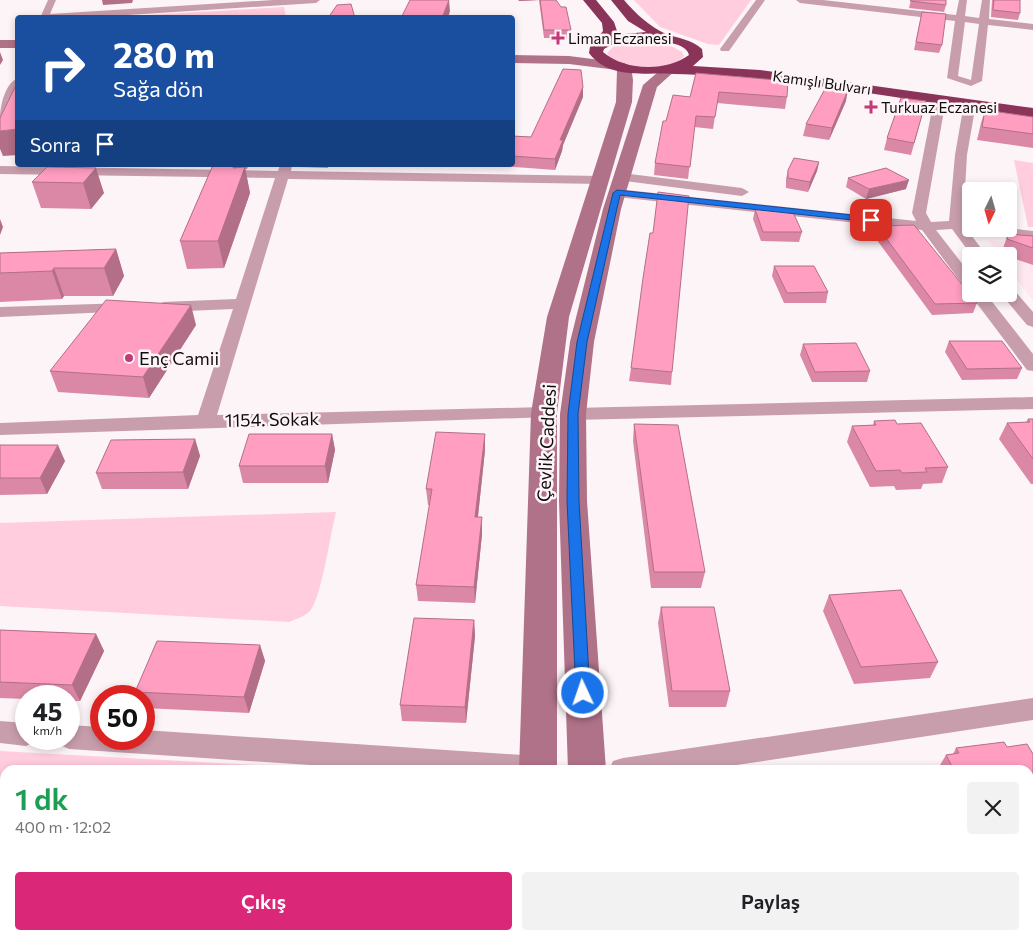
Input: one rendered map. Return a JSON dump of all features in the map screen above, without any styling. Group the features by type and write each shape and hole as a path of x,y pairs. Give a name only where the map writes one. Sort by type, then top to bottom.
{"highway":[{"path":"588,0 608,22 610,31 604,42"},
{"path":"617,0 633,18 662,38"},
{"path":"662,38 623,37 604,42 597,47 596,53 600,58 624,68 647,70 670,69 692,62 696,57 696,52"},
{"name":"Kamışlı Bulvarı","path":"662,38 685,43 696,52 752,63 1033,102"},
{"name":"Kamışlı Bulvarı","path":"670,69 760,74 1033,113"}],"main road":[{"path":"515,53 559,53 604,42"},
{"path":"0,44 15,44"},
{"path":"0,50 15,50"},
{"path":"515,59 569,60 624,68"},
{"name":"Çevlik Caddesi","path":"587,765 573,501 573,414 582,342 613,183 624,102 626,80 624,68"},
{"name":"Çevlik Caddesi","path":"538,765 544,412 558,317 613,183 650,84 670,69"}],"street":[{"path":"45,15 52,0"},
{"path":"80,15 226,3 294,5 316,0"},
{"path":"725,49 761,0"},
{"path":"800,0 1033,27"},
{"path":"964,0 952,78 971,83 977,81 979,48 986,0"},
{"path":"955,51 979,48"},
{"path":"0,115 15,87"},
{"path":"940,99 919,213 926,226 962,273"},
{"path":"956,225 962,155 970,103"},
{"path":"930,155 962,155"},
{"path":"206,421 241,304 285,169"},
{"path":"0,170 285,169 613,183 758,194 919,213 956,225 973,247"},
{"path":"613,183 778,209 926,226 962,226"},
{"path":"758,194 778,209"},
{"path":"1018,233 1033,235"},
{"path":"985,302 1033,366"},
{"path":"1014,302 1033,322"},
{"path":"0,312 241,304"},
{"path":"573,414 1033,403"},
{"name":"1154. Sokak","path":"0,429 206,421 544,412"},
{"path":"657,765 1033,709"},
{"path":"0,732 15,733"},
{"path":"80,738 479,765"}],"shaded area":[{"path":"634,0 751,0 719,45 708,44 660,27"},
{"path":"284,7 286,15 149,15"},
{"path":"644,41 668,44 682,52 684,56 668,65 645,67 622,63 613,59 607,53 614,46"},
{"path":"1014,160 1033,163 1033,227 1028,227"},
{"path":"988,240 1033,245 1033,301 1017,280 1017,247 993,247"},
{"path":"336,512 322,579 314,604 308,613 289,622 0,606 0,523"},
{"path":"0,751 254,765 0,765"}],"building":[{"path":"410,0 449,0 443,15 402,15"},
{"path":"540,0 556,0 561,7 566,7 571,30 544,30"},
{"path":"946,0 946,5 910,1"},
{"path":"994,0 1020,0 1020,13 993,10"},
{"path":"351,4 354,15 330,15 337,5"},
{"path":"922,12 946,14 942,45 916,42"},
{"path":"563,69 581,70 583,87 560,140 563,140 555,159 515,156 515,136 531,137"},
{"path":"696,73 788,81 787,97 719,92 715,117 696,116 690,167 655,163 663,121 666,121 673,95 690,97"},
{"path":"15,87 15,129 0,131 0,118"},
{"path":"826,87 848,90 832,128 806,124"},
{"path":"901,98 926,101 914,143 887,138"},
{"path":"985,110 1033,117 1033,134 982,127"},
{"path":"794,158 819,162 810,182 788,178 788,170"},
{"path":"47,167 96,168 83,183 32,182"},
{"path":"212,167 245,167 218,241 180,241"},
{"path":"886,168 909,180 869,189 848,178"},
{"path":"658,192 689,196 672,372 631,368 643,278 650,233 653,233"},
{"path":"755,209 792,210 802,232 763,232"},
{"path":"914,225 962,284 962,302 977,303 935,304 877,226"},
{"path":"1018,235 1033,236 1033,248 1007,239 1018,238"},
{"path":"116,249 104,268 54,268 52,271 0,273 0,253"},
{"path":"774,266 814,266 828,292 787,293"},
{"path":"106,300 191,305 143,377 50,371"},
{"path":"949,341 1002,341 1022,368 967,369"},
{"path":"856,343 870,371 815,372 803,344"},
{"path":"1028,419 1033,419 1033,459 1007,423 1030,422"},
{"path":"895,420 897,424 921,423 948,467 925,468 927,472 876,471 852,426 876,425 874,421"},
{"path":"634,424 678,425 705,572 654,572"},
{"path":"436,432 485,434 475,517 482,517 474,587 416,585 432,489 426,489"},
{"path":"249,434 332,434 325,466 239,466"},
{"path":"195,439 183,472 96,473 111,440"},
{"path":"0,445 58,445 40,478 0,478"},
{"path":"901,590 938,662 861,667 829,595"},
{"path":"661,607 714,607 730,691 672,691"},
{"path":"414,618 474,620 465,707 400,705"},
{"path":"0,630 96,634 72,685 0,682"},
{"path":"157,641 260,645 244,697 155,693 155,685 138,685"},
{"path":"1004,742 1007,747 1027,744 1033,754 1033,765 951,765 946,755 959,753 956,748"}],"place":[{"name":"Liman Eczanesi","path":"558,38"},
{"name":"Turkuaz Eczanesi","path":"871,107"},
{"name":"Enç Camii","path":"129,358"}],"route":[{"path":"583,693 573,501 573,414 582,342 617,193 871,220"}]}
